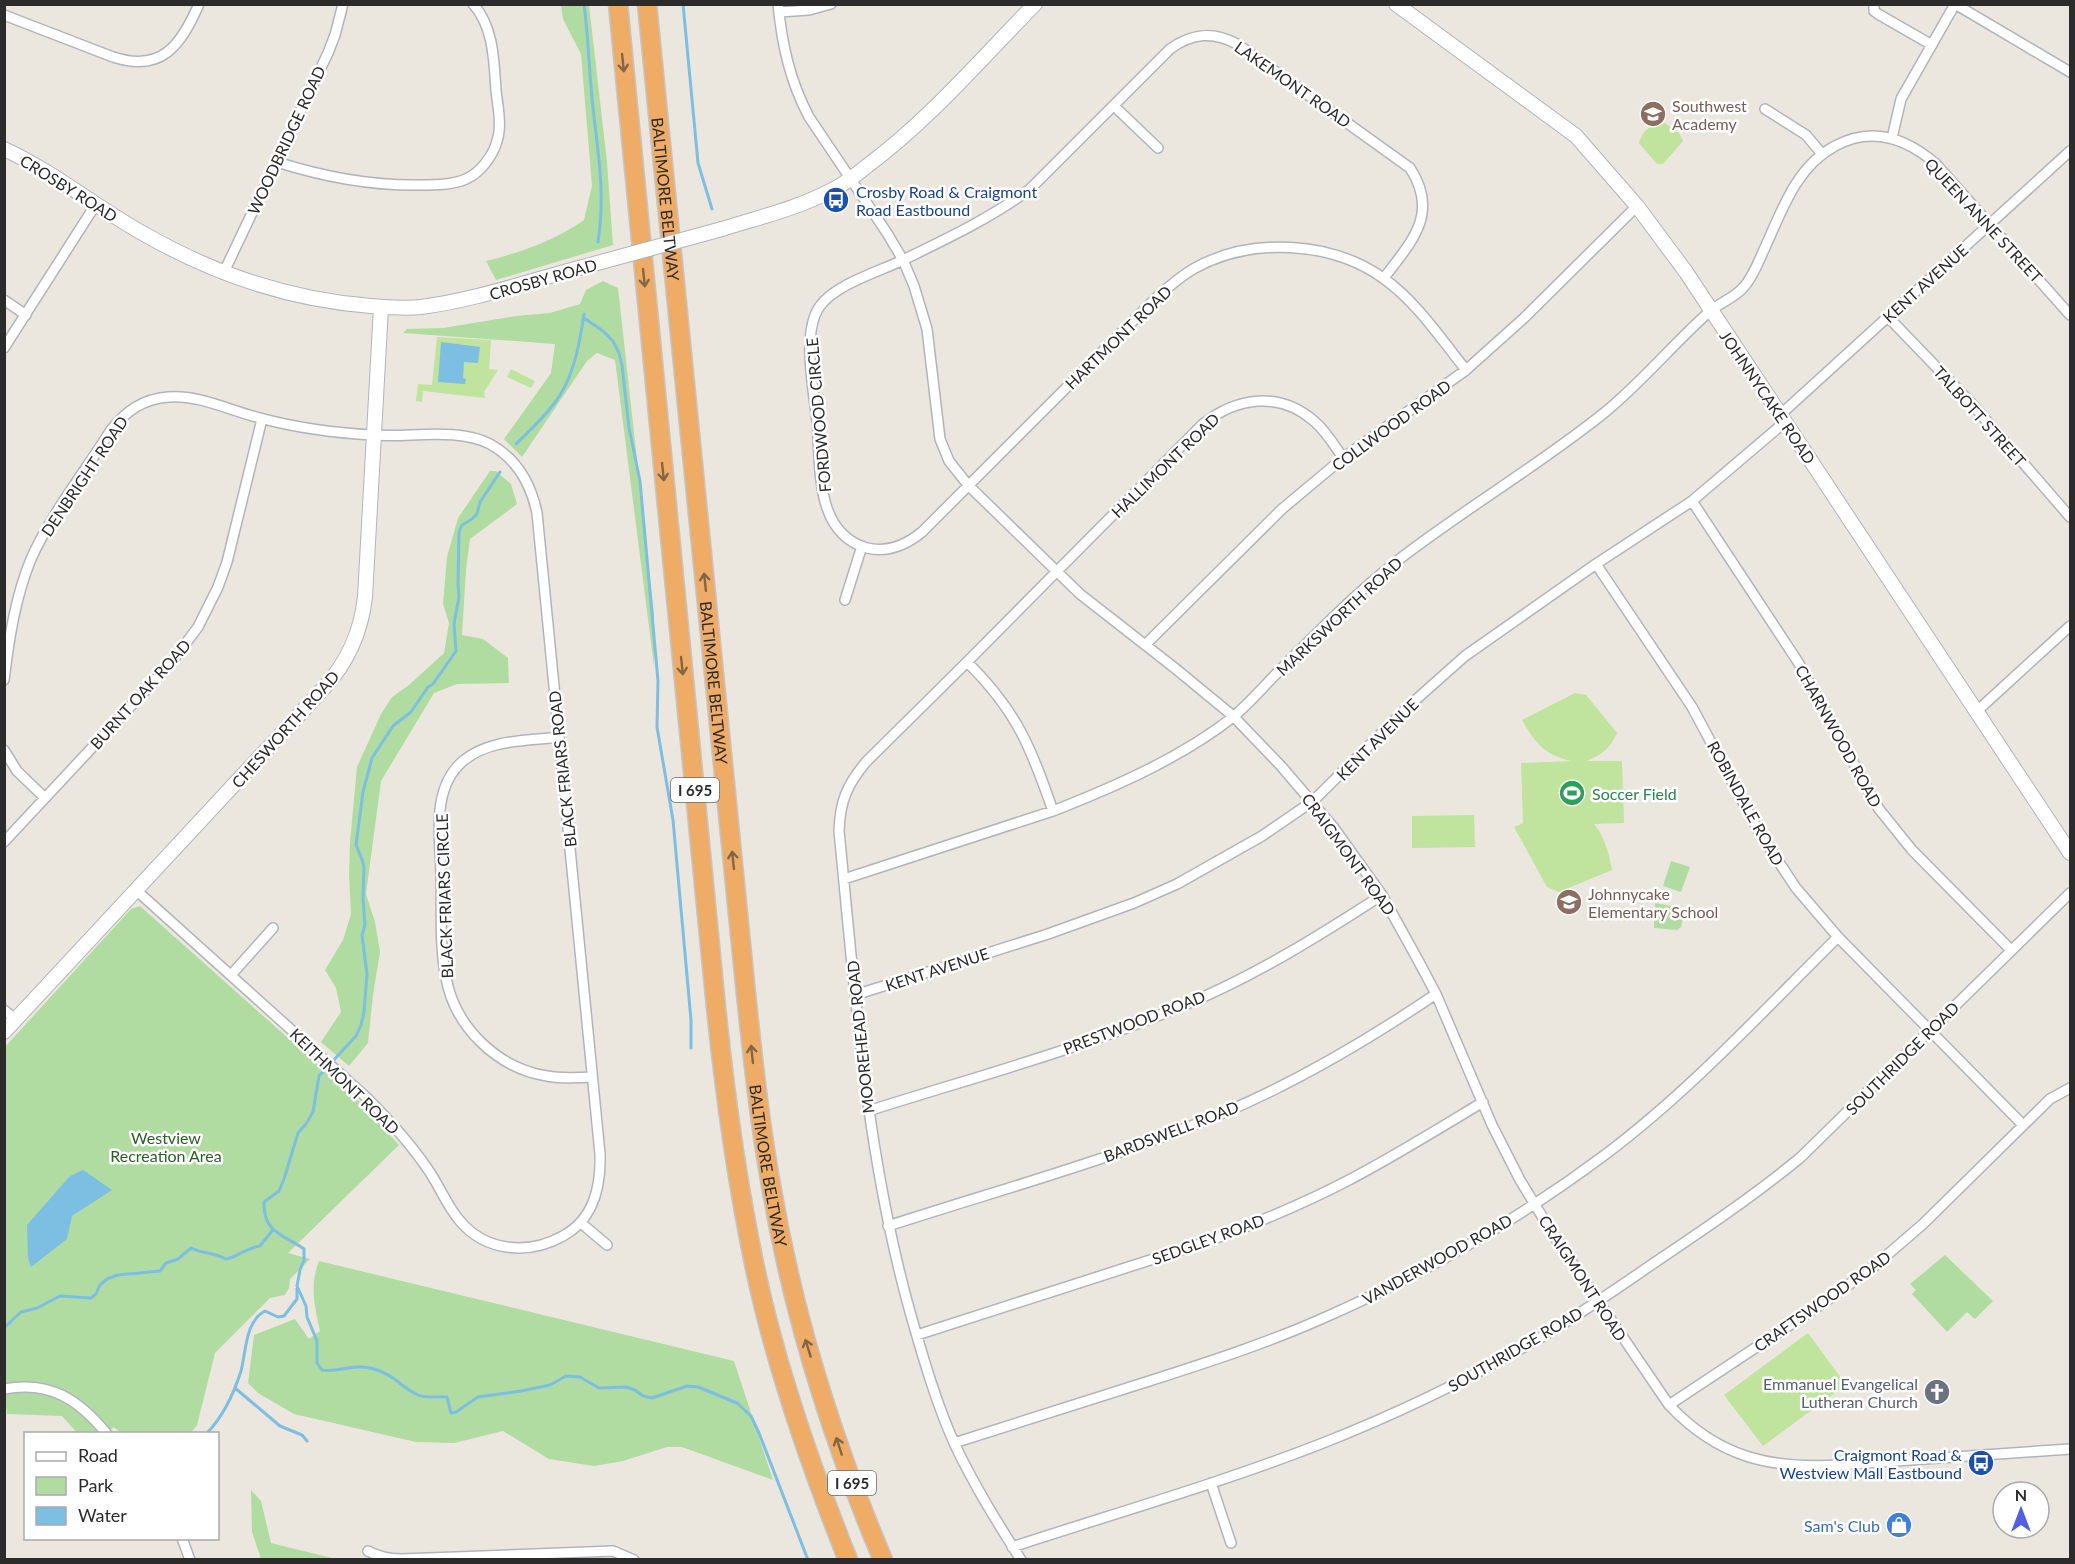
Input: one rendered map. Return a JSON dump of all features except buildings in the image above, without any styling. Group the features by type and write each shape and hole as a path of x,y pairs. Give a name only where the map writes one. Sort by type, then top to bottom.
{"highway":[{"name":"BALTIMORE BELTWAY","path":"618,4 712,974 730,1136 753,1260 771,1332 814,1473 848,1560"},
{"name":"BALTIMORE BELTWAY","path":"647,4 746,994 762,1132 780,1233 801,1324 844,1461 884,1560"}],"main road":[{"name":"CROSBY ROAD","path":"4,150 43,170 131,227 223,274 261,286 322,300 381,307 418,307 480,297 722,229 804,203 836,189 885,152 916,124 1035,4"},
{"name":"JOHNNYCAKE ROAD","path":"1396,4 1576,136 1637,206 1686,272 2070,853"},
{"name":"CHESWORTH ROAD","path":"4,1032 323,689 345,661 359,630 363,614 381,307"}],"street":[{"path":"4,15 113,57 139,62 151,60 174,48 189,27 200,4"},
{"name":"WOODBRIDGE ROAD","path":"223,274 332,44 343,4"},
{"path":"277,162 335,178 400,185 452,183 466,179 476,172 493,151 499,130 493,52 485,23 473,4"},
{"path":"779,8 809,10 831,4"},
{"path":"1874,4 1874,11 1878,14 1932,45"},
{"path":"1892,138 1901,99 1955,4 2070,72"},
{"name":"CRAIGMONT ROAD","path":"779,8 785,59 799,98 809,117 874,212 903,260 922,307 927,329 940,439 949,461 968,485 1056,572 1102,613 1233,716 1313,801 1382,895 1436,994 1505,1152 1534,1203 1669,1405 1684,1421 1719,1444 1761,1461 1781,1465 1828,1466 2070,1449"},
{"name":"LAKEMONT ROAD","path":"903,260 1015,201 1030,189 1170,49 1181,41 1204,34 1227,38 1237,44 1410,168 1418,179 1423,203 1421,224 1416,235 1383,278"},
{"path":"1114,106 1158,148"},
{"path":"1765,109 1806,135 1822,154"},
{"name":"QUEEN ANNE STREET","path":"1822,154 1836,145 1856,138 1877,136 1905,142 1922,152 1936,164 2070,315"},
{"name":"KENT AVENUE","path":"855,995 1048,934 1134,903 1220,861 1313,801 1448,670 1500,630 1692,501 1888,317 2070,151"},
{"name":"MARKSWORTH ROAD","path":"844,879 1053,811 1131,778 1171,756 1233,716 1365,587 1431,536 1557,449 1605,412 1711,310 1744,288 1755,270 1797,179 1822,154"},
{"path":"4,348 96,204"},
{"name":"COLLWOOD ROAD","path":"1145,645 1255,534 1343,458 1466,370 1524,318 1637,206"},
{"name":"HARTMONT ROAD","path":"968,485 1158,296 1195,268 1213,260 1254,249 1303,249 1326,252 1383,278 1421,315 1466,370"},
{"name":"FORDWOOD CIRCLE","path":"862,546 844,536 835,525 829,515 825,500 810,334 815,315 827,298 903,260"},
{"path":"4,300 26,315"},
{"name":"TALBOTT STREET","path":"1888,317 1972,404 2070,517"},
{"name":"DENBRIGHT ROAD","path":"4,680 17,601 37,546 120,419 129,411 147,401 183,397 262,419 320,430 374,435"},
{"name":"HALLIMONT ROAD","path":"1056,572 1203,424 1227,408 1254,401 1268,401 1294,408 1316,423 1343,458"},
{"name":"BURNT OAK ROAD","path":"4,842 171,663 198,627 218,587 227,562 262,419"},
{"name":"BLACK FRIARS ROAD","path":"374,435 448,435 479,440 491,445 512,462 526,480 534,497 600,1154 600,1183 596,1197 581,1223"},
{"path":"845,600 862,546 885,549 910,542 968,485"},
{"name":"CHARNWOOD ROAD","path":"1692,501 1798,662 1879,809 1912,850 2011,950"},
{"name":"ROBINDALE ROAD","path":"1596,564 1692,706 1775,857 1796,888 1838,937 2023,1125"},
{"name":"MOOREHEAD ROAD","path":"1021,1560 989,1511 954,1443 927,1369 888,1226 868,1111 839,831 840,810 852,779 866,762 1056,572"},
{"path":"1977,711 2070,626"},
{"path":"967,662 999,696 1019,726 1033,755 1053,811"},
{"name":"BLACK FRIARS CIRCLE","path":"559,737 491,746 462,762 452,774 445,788 439,818 444,965 451,997 459,1013 468,1029 493,1053 510,1064 547,1076 592,1077"},
{"path":"4,750 17,771 45,798"},
{"name":"KEITHMONT ROAD","path":"136,890 390,1121 429,1171 458,1220 479,1238 506,1248 540,1247 570,1233 581,1223"},
{"name":"SOUTHRIDGE ROAD","path":"1012,1546 1212,1483 1325,1443 1415,1403 1506,1357 1598,1301 1753,1195 1822,1138 2070,893"},
{"name":"PRESTWOOD ROAD","path":"868,1111 1112,1033 1189,1003 1260,969 1303,945 1382,895"},
{"path":"231,975 273,928"},
{"name":"VANDERWOOD ROAD","path":"954,1443 1228,1355 1317,1321 1447,1257 1534,1203 1607,1153 1669,1102 1838,937"},
{"name":"BARDSWELL ROAD","path":"888,1226 1132,1147 1222,1113 1351,1049 1436,994"},
{"path":"4,1010 16,1020"},
{"name":"CRAFTSWOOD ROAD","path":"1669,1405 1872,1268 1923,1224 2050,1099 2070,1088"},
{"name":"SEDGLEY ROAD","path":"917,1335 1245,1228 1390,1158 1482,1102"},
{"path":"581,1223 607,1245"},
{"path":"4,1389 28,1386 43,1388 66,1396 105,1432"},
{"path":"1212,1483 1231,1543"},
{"path":"182,1540 190,1560"},
{"path":"368,1551 390,1559 402,1559 613,1551 634,1560"}],"green space":[{"path":"561,5 589,5 607,162 613,245 496,280 486,261 537,245 584,220 592,186 581,54 563,19"},
{"path":"1665,123 1679,133 1683,141 1663,164 1657,164 1639,143 1649,128"},
{"path":"603,281 618,288 654,613 654,666 615,360 597,353 587,361 522,457 504,439 551,373 555,344 403,333 407,329 443,328 550,313 580,304 586,290"},
{"path":"437,337 491,340 489,369 498,370 484,392 485,398 423,391 422,402 416,401 418,384 432,385"},
{"path":"511,369 535,381 531,388 507,377"},
{"path":"490,471 496,471 511,484 517,504 470,539 462,635 483,639 508,658 509,683 457,684 434,693 381,781 366,894 375,922 380,952 368,1043 349,1066 321,1042 341,1012 336,988 325,970 343,940 351,914 350,842 357,767 381,714 392,697 409,685 444,653 449,623 443,604 447,557 458,518"},
{"path":"1575,693 1586,695 1617,733 1605,750 1587,761 1622,761 1624,823 1594,824 1604,840 1612,870 1559,892 1547,887 1514,827 1523,823 1521,763 1571,761 1554,755 1542,747 1522,720"},
{"path":"1474,815 1475,847 1412,848 1412,816"},
{"path":"1671,861 1690,867 1681,892 1663,886"},
{"path":"1655,903 1671,906 1674,909 1674,916 1683,919 1681,927 1677,930 1654,928"},
{"name":"Westview Recreation Area","path":"140,906 363,1105 399,1145 288,1253 310,1259 290,1279 285,1295 270,1298 215,1353 197,1425 192,1432 120,1432 114,1427 108,1432 76,1432 62,1416 7,1414 4,1388 4,1048 131,909"},
{"path":"1945,1255 1993,1301 1975,1319 1967,1312 1947,1332 1912,1294 1916,1290 1910,1284"},
{"path":"319,1261 734,1361 773,1480 682,1447 667,1447 623,1461 594,1466 549,1459 503,1431 454,1443 416,1442 294,1414 258,1393 248,1383 254,1335 295,1319 309,1339 320,1331 314,1288"},
{"path":"1808,1333 1846,1385 1763,1446 1724,1395"},
{"path":"251,1490 261,1501 271,1543 336,1559 261,1559 252,1532"}],"water":[{"path":"441,342 480,347 478,363 464,362 465,384 438,382"},
{"path":"83,1170 112,1190 72,1216 67,1239 31,1267 28,1258 27,1225 70,1176"}],"waterway":[{"path":"584,4 601,187 598,242"},
{"path":"683,4 698,163 712,209"},
{"path":"516,444 551,408 565,386 576,356 584,314"},
{"path":"584,318 603,331 613,341 619,353 629,428 640,481 658,681 657,727 673,820 691,1020 691,1048"},
{"path":"500,472 480,502 477,514 462,525 459,532 459,597 454,624 456,651 411,712 393,726 372,758 363,792 356,845 364,868 365,925 362,935 367,974 364,1012 356,1036 319,1076 313,1112 298,1133 279,1191 264,1202 267,1220 276,1232 304,1249 304,1260 297,1286 317,1341 317,1363 322,1370 360,1367 374,1369 418,1395 447,1397 451,1413 478,1397 550,1385 566,1376 580,1377 599,1388 626,1387 652,1398 687,1386 698,1387 737,1403 751,1416 808,1560"},
{"path":"4,1328 21,1312 37,1308 60,1296 91,1298 107,1279 118,1275 160,1271 166,1263 178,1259 191,1248 226,1259 260,1246 272,1231"},
{"path":"208,1432 227,1405 235,1388 241,1371 247,1338 254,1322 265,1311 278,1317 284,1316 297,1299 297,1288"},
{"path":"235,1388 280,1426 302,1435 307,1441"}],"place":[{"name":"Southwest Academy","path":"1653,114"},
{"name":"Crosby Road & Craigmont Road Eastbound","path":"836,200"},
{"name":"Soccer Field","path":"1572,793"},
{"name":"Johnnycake Elementary School","path":"1569,902"},
{"name":"Emmanuel Evangelical Lutheran Church","path":"1937,1392"},
{"name":"Craigmont Road & Westview Mall Eastbound","path":"1981,1463"},
{"name":"Sam's Club","path":"1899,1525"}]}
